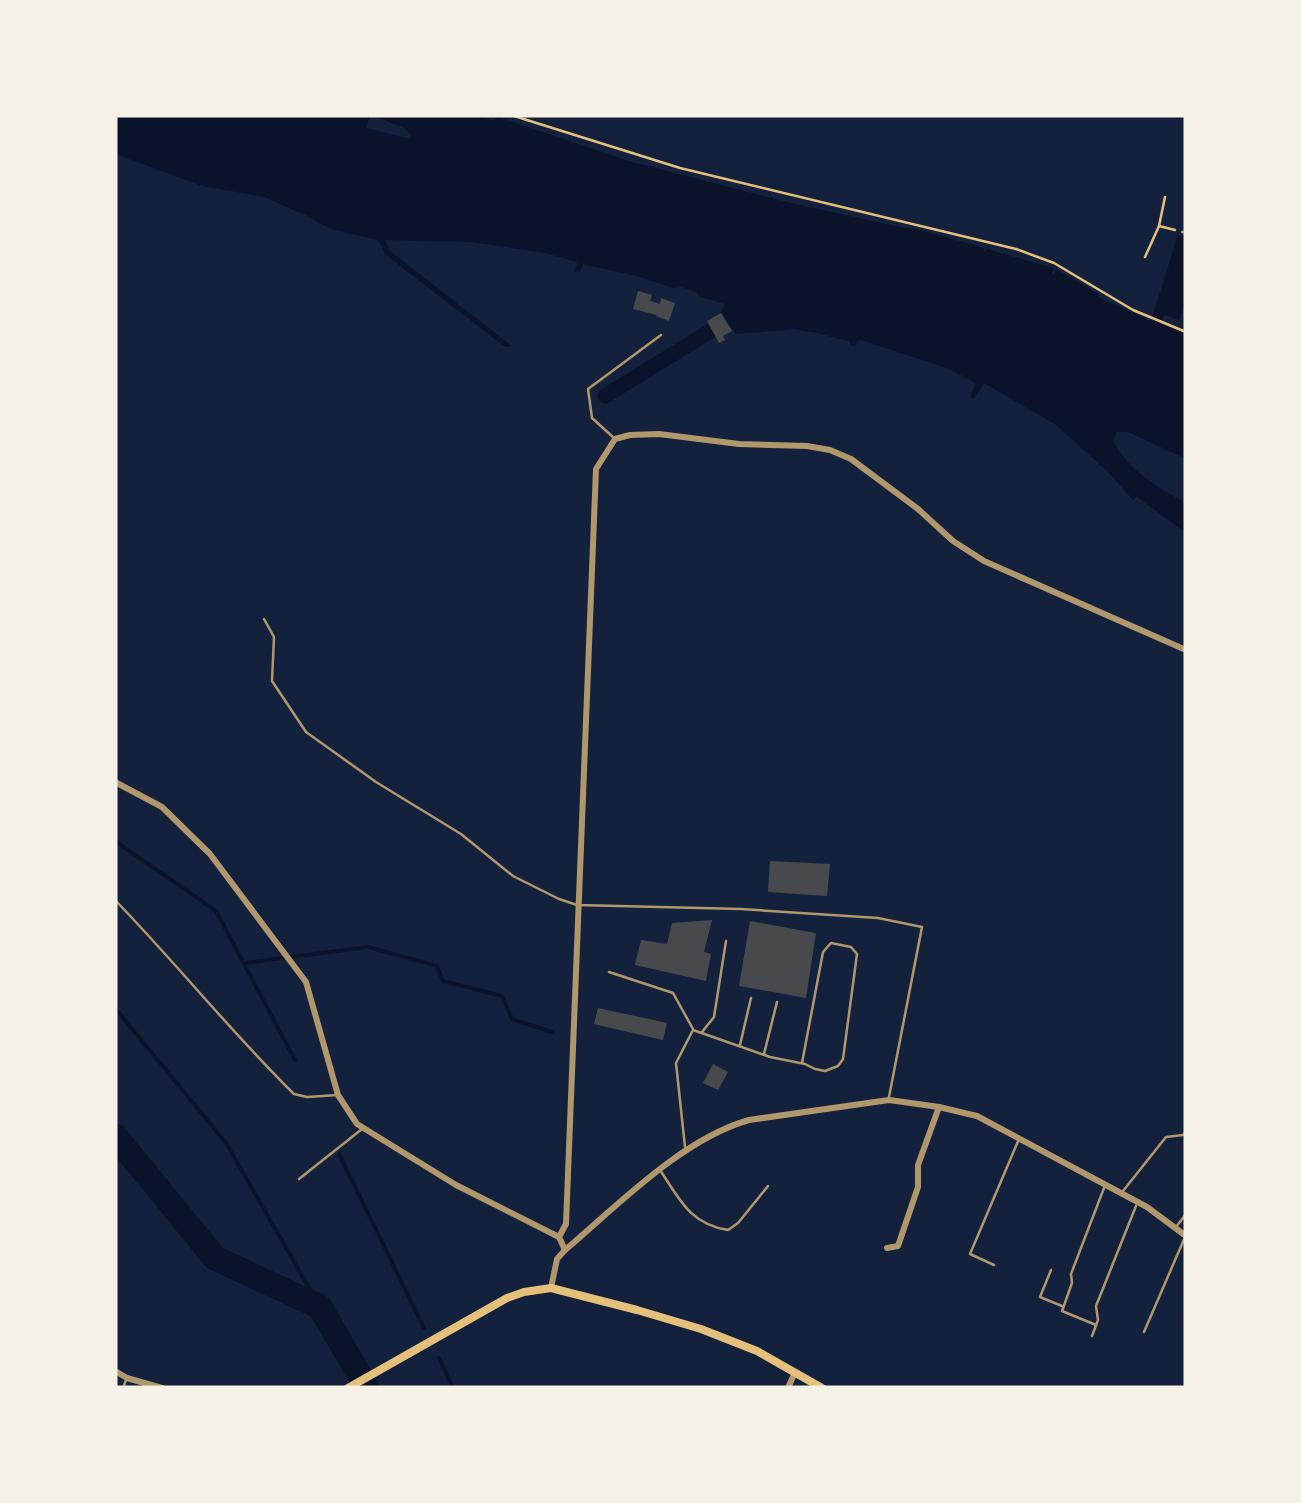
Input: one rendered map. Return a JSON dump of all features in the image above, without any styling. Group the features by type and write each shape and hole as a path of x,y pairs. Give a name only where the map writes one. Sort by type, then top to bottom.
{"main road":[{"path":"348,1388 507,1298 551,1288 701,1329 756,1352 822,1388"}],"street":[{"path":"559,1237 566,1224 596,469 615,440 658,434 830,450 851,458 918,509 952,541 984,561 1186,650"},
{"path":"115,782 162,807 210,854 306,982 338,1094 357,1124 456,1185 559,1237 566,1250"},
{"path":"551,1288 557,1260 566,1250 660,1169 726,1126 888,1100 977,1116 1138,1202 1186,1236"},
{"path":"887,1248 898,1246 918,1187 918,1165 939,1107"},
{"path":"115,1371 162,1388"},
{"path":"788,1388 795,1372"}],"lane":[{"path":"615,440 592,418 588,390 661,335"},
{"path":"264,619 274,637 272,680 306,732 376,782 461,834 513,876 559,899 578,905 742,909 878,918 922,927 888,1100"},
{"path":"115,900 294,1094 338,1094"},
{"path":"701,1033 714,1018 726,941"},
{"path":"609,972 673,993 693,1030 764,1055 826,1071 838,1066 842,1059 857,954 851,947 831,944 823,952 802,1064"},
{"path":"740,1046 751,998"},
{"path":"764,1055 777,1002"},
{"path":"686,1152 676,1062 693,1030"},
{"path":"299,1178 363,1128"},
{"path":"1122,1193 1166,1137 1183,1136 1186,1132"},
{"path":"994,1265 970,1254 1020,1137"},
{"path":"660,1169 694,1218 728,1230 738,1224 768,1186"},
{"path":"1096,1324 1062,1311 1072,1283 1071,1274 1106,1184"},
{"path":"1092,1336 1096,1306 1138,1202"},
{"path":"1175,1228 1186,1214"},
{"path":"1144,1332 1186,1236"},
{"path":"1051,1270 1040,1296 1064,1306"},
{"path":"123,1388 127,1378"}],"path":[{"path":"511,115 680,168 1016,249 1054,263 1150,318 1186,332"},
{"path":"1145,258 1159,226 1165,197"},
{"path":"1159,226 1184,232"}],"water":[{"path":"115,115 370,115 366,128 410,139 404,128 372,115 477,115 492,120 498,117 632,162 787,202 920,230 984,248 984,252 987,249 1053,268 1052,274 1056,269 1098,297 1151,321 1178,235 1186,237 1186,296 1180,320 1164,315 1161,324 1186,334 1186,459 1128,432 1117,432 1113,441 1135,469 1186,503 1186,533 1137,497 1133,500 1056,425 984,383 974,399 970,397 976,383 949,369 861,340 855,346 850,341 796,329 736,334 721,313 725,304 682,287 673,288 583,264 580,272 575,271 577,262 545,253 471,242 385,240 390,251 512,346 505,347 386,255 378,240 331,229 264,197 202,186 115,154"}],"building":[{"path":"638,291 652,295 650,301 660,304 661,298 675,303 669,321 633,309"},
{"path":"721,313 732,331 719,343 707,321"},
{"path":"770,861 830,864 827,896 768,892"},
{"path":"712,920 704,952 711,954 706,981 635,965 641,940 667,944 672,923"},
{"path":"750,921 816,933 806,998 739,986"},
{"path":"598,1008 667,1023 663,1040 594,1024"},
{"path":"713,1064 728,1072 718,1090 703,1083"}],"waterway":[{"path":"605,396 709,332"},
{"path":"115,841 216,911 295,1060"},
{"path":"245,963 368,947 437,966 443,981 502,996 512,1019 552,1032"},
{"path":"115,1008 226,1143 320,1307"},
{"path":"115,1136 215,1258 320,1307 367,1388"},
{"path":"339,1154 424,1328"},
{"path":"439,1358 453,1388"}]}
